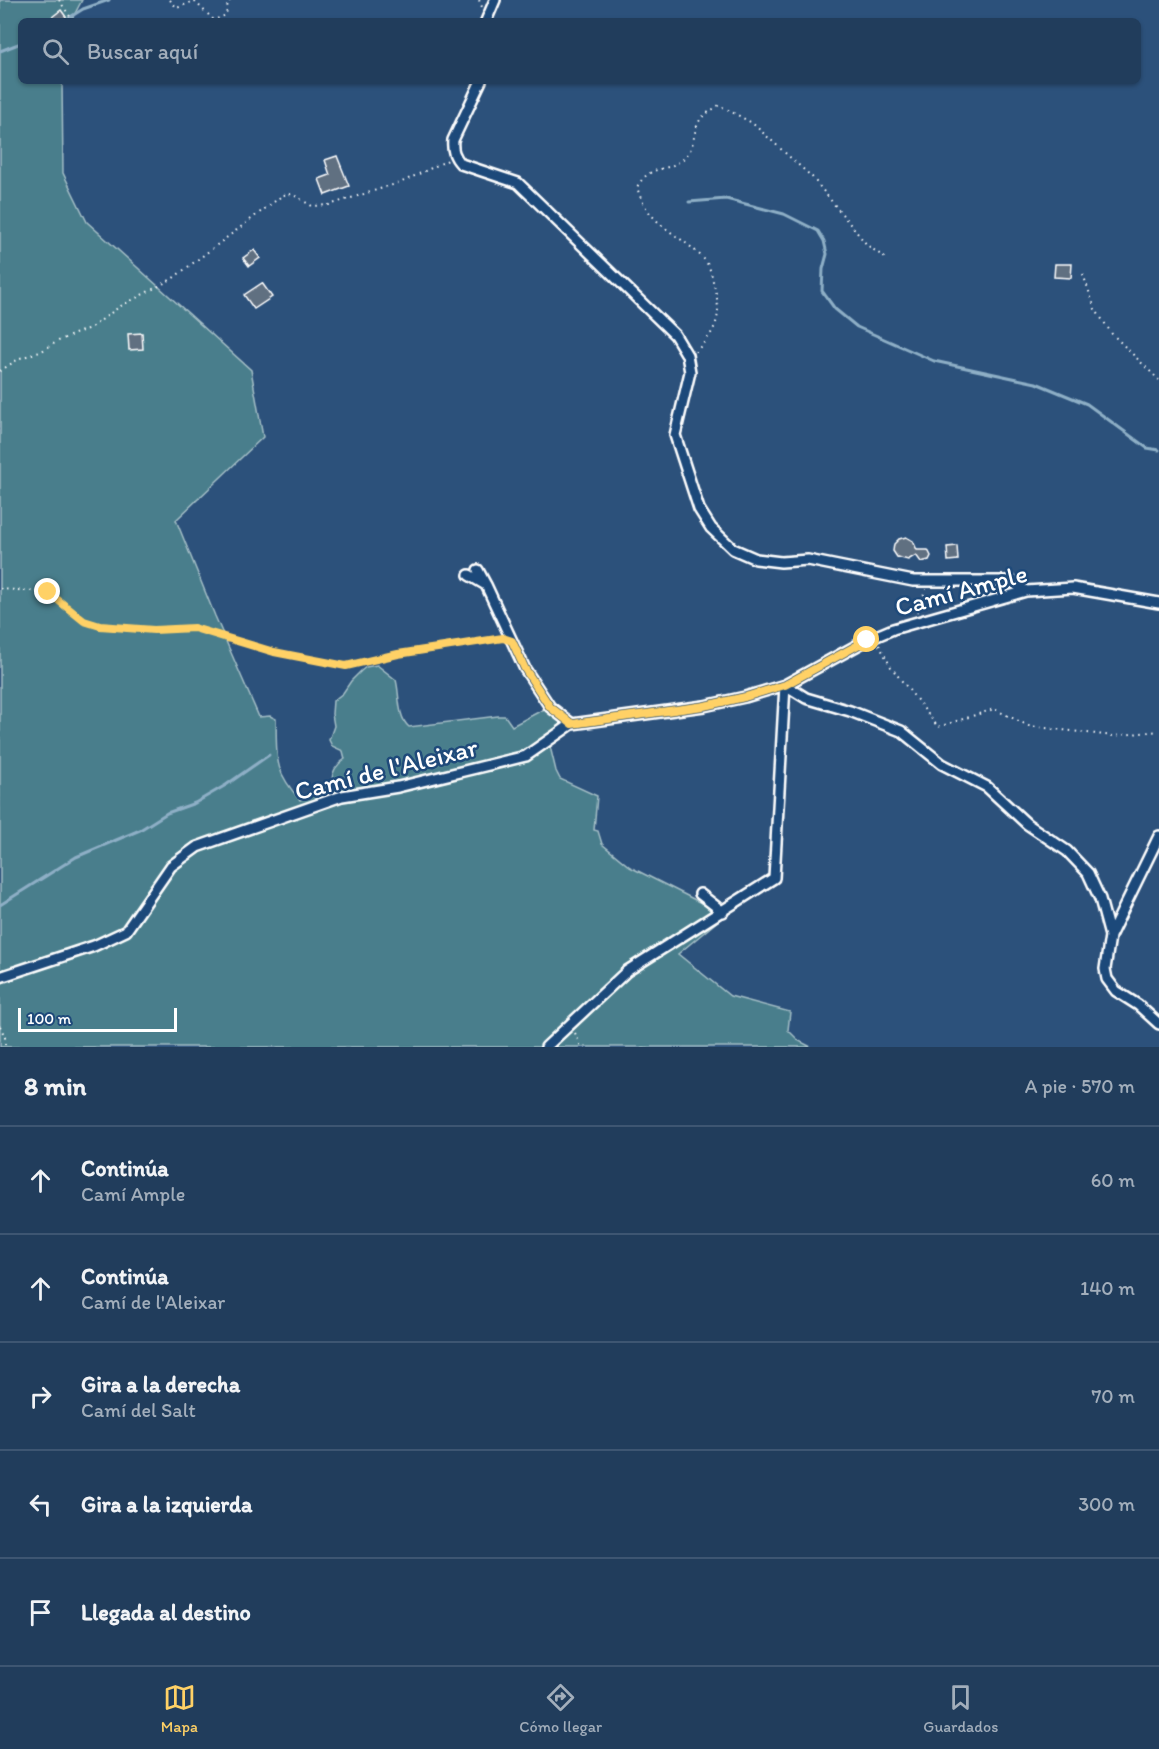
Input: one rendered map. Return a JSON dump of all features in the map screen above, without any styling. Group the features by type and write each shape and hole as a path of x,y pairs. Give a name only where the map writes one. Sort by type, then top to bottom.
{"street":[{"path":"487,18 495,0"},
{"path":"480,84 453,140 452,148 455,157 461,164 518,183 675,335 686,354 690,372 675,435 699,509 711,528 733,549 756,558 781,562 808,560 914,581 1011,581 1026,591"},
{"path":"478,570 525,669 550,707 572,724"},
{"path":"469,575 486,585"},
{"name":"Camí Ample","path":"785,685 867,640 912,623 1026,591 1073,588 1159,603"},
{"path":"546,1047 627,971 774,878 785,685 806,698 850,711 901,731 942,764 987,787 1027,824 1067,851 1089,873 1100,899 1110,936"},
{"name":"Camí de l'Aleixar","path":"0,977 94,946 126,931 171,866 196,846 342,796 398,787 526,756 572,724 704,706 785,685"},
{"path":"1159,836 1110,936 1105,969 1107,979 1116,991 1138,1005 1159,1024"},
{"path":"700,894 723,912"}],"path":[{"path":"58,0 71,18"},
{"path":"170,0 177,8 194,2 212,18"},
{"path":"219,18 226,15 228,2 231,0"},
{"path":"686,354 694,352 710,338 717,322 719,301 710,267 703,258 652,218 642,203 637,187 642,178 651,170 669,168 686,157 694,144 700,120 719,105 753,123 812,177 867,245 885,258"},
{"path":"0,371 20,358 40,352 60,340 92,327 119,307 172,279 283,195 292,194 312,206 329,204 402,182 455,157"},
{"path":"1083,274 1095,309 1112,334 1159,380"},
{"path":"912,623 930,581"},
{"path":"0,589 48,592 84,621 100,626 154,630 194,628 274,652 346,666 398,654 503,638 512,641"},
{"path":"875,638 891,667 938,727 994,709 1029,726 1113,736 1159,731"},
{"path":"0,1026 5,1037 4,1047"}],"green space":[{"path":"0,0 82,0 73,18 18,18 18,84 62,84 63,173 87,222 251,370 263,437 176,520 259,717 270,716 276,719 278,763 291,789 300,800 332,783 335,769 345,759 343,751 332,746 329,740 334,726 333,701 366,667 377,665 396,680 402,717 409,727 498,716 505,716 512,726 548,707 562,721 557,731 548,738 556,771 560,779 597,796 594,830 598,831 602,844 630,867 725,915 678,954 730,996 790,1012 788,1030 799,1041 811,1047 0,1047"}],"building":[{"path":"61,10 67,18 51,18"},
{"path":"337,156 349,186 325,195 319,179 330,175 325,160"},
{"path":"254,250 260,258 249,266 243,258"},
{"path":"1055,264 1072,264 1071,278 1054,277"},
{"path":"262,283 272,297 254,309 244,295"},
{"path":"142,333 143,349 129,350 128,334"},
{"path":"906,537 913,541 917,550 928,550 931,556 929,560 921,562 916,555 908,560 897,557 893,551 894,544"},
{"path":"957,546 958,560 948,561 947,547"}],"waterway":[{"path":"69,18 83,9 109,0"},
{"path":"0,51 18,44"},
{"path":"689,202 726,199 784,214 818,231 824,241 827,254 823,269 822,291 835,309 857,327 934,361 1036,383 1087,404 1147,448 1159,450"},
{"path":"0,905 76,857 140,830 167,813 195,803 269,755"}],"route":[{"path":"48,592 84,621 100,626 154,630 194,628 274,652 346,666 398,654 503,638 512,641 525,669 550,707 572,724 704,706 745,697 785,685 867,640"}]}
